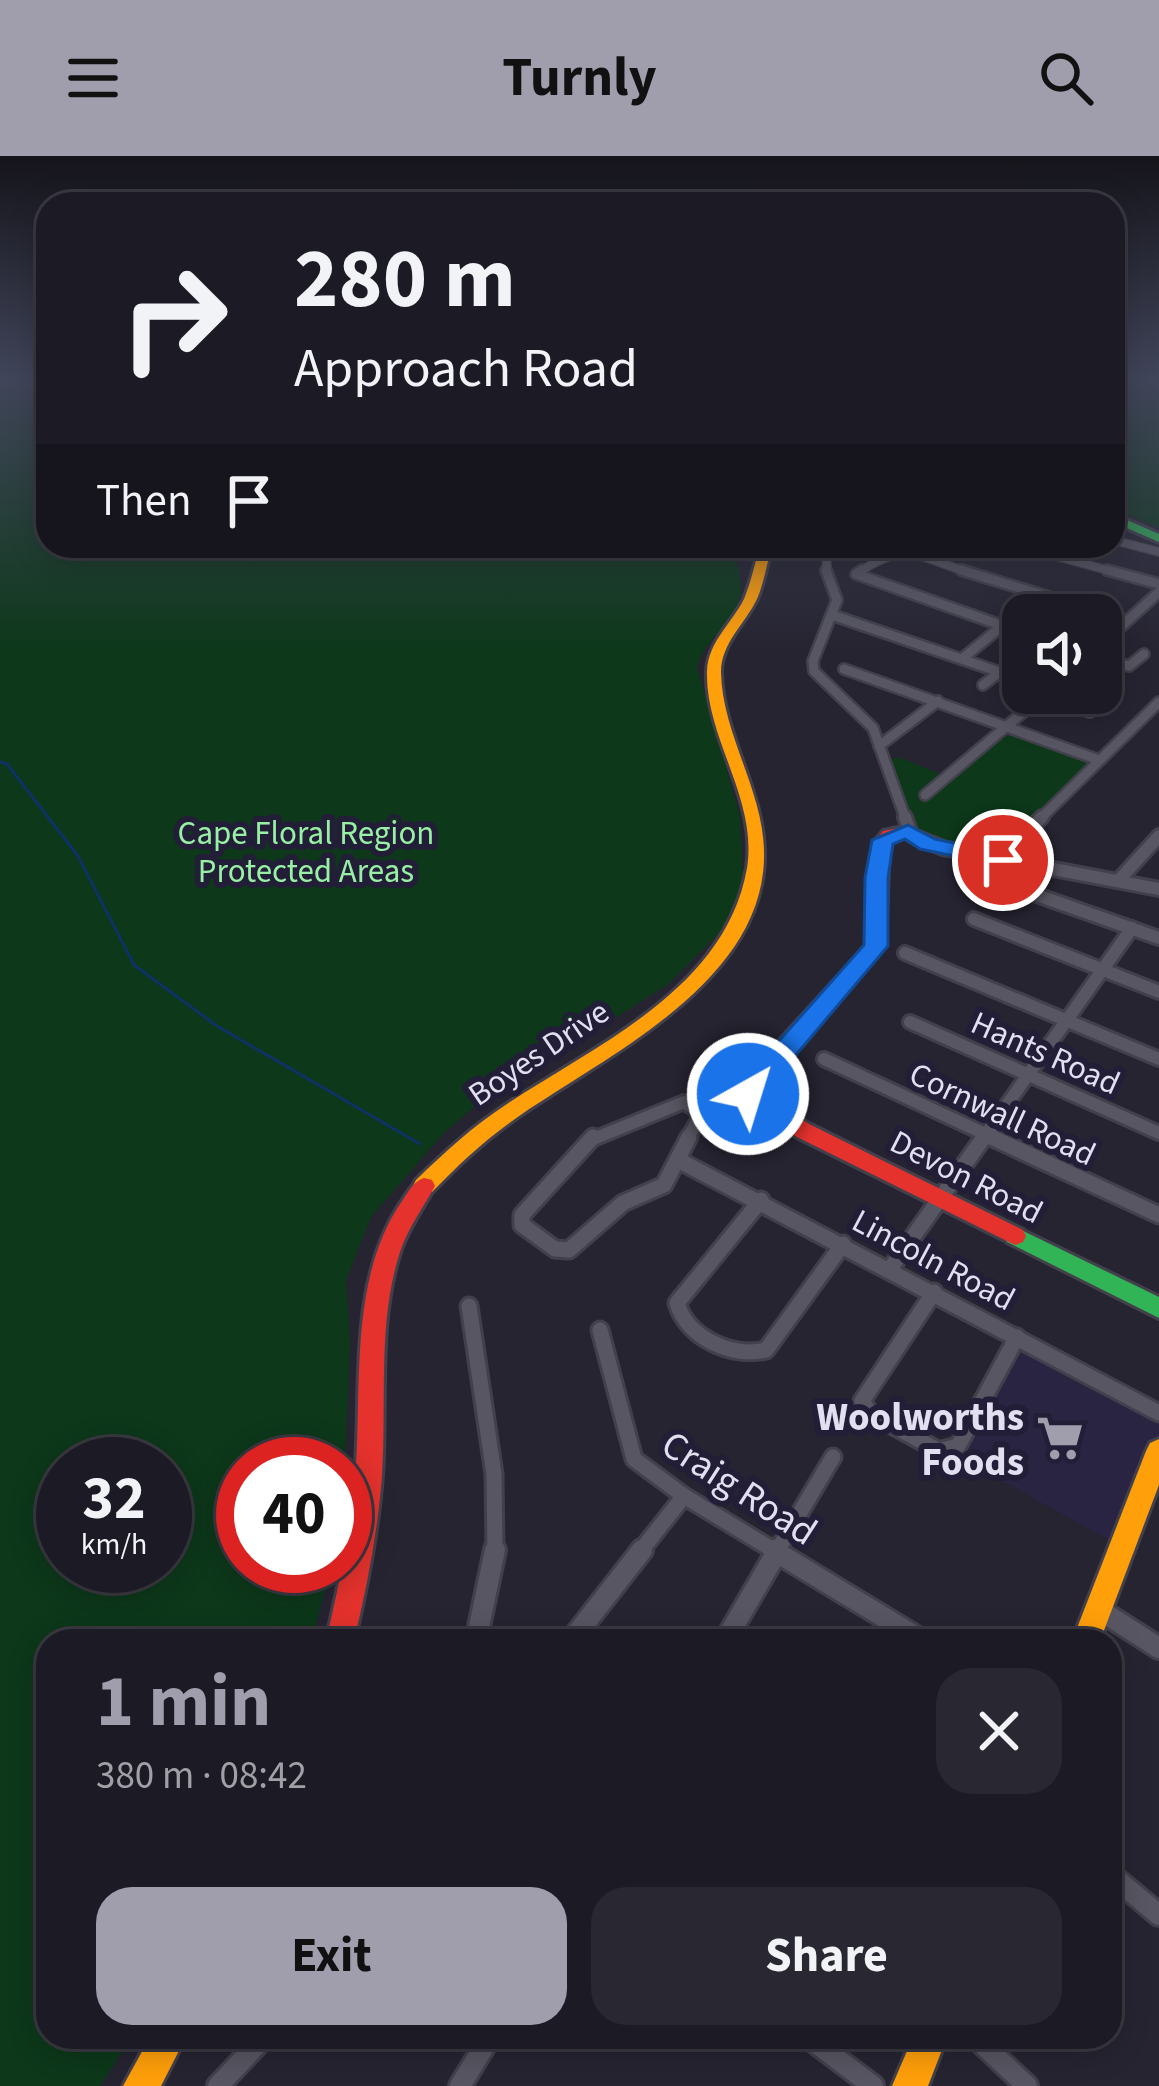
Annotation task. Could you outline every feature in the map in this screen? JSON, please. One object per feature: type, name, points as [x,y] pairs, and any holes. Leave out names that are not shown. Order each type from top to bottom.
[{"type":"main road","points":[[1125,523],[1159,538]]},
{"type":"main road","name":"Boyes Drive","points":[[342,1629],[366,1500],[375,1302],[386,1256],[403,1215],[433,1172],[474,1134],[684,990],[724,947],[745,911],[758,846],[718,693],[715,662],[753,594],[763,558]]},
{"type":"main road","name":"Devon Road","points":[[908,831],[880,844],[876,946],[754,1082],[749,1097],[1159,1308]]},
{"type":"main road","points":[[1090,1629],[1159,1451]]},
{"type":"main road","points":[[141,2086],[162,2049]]},
{"type":"main road","points":[[910,2086],[925,2049]]},
{"type":"street","points":[[1125,544],[1159,553]]},
{"type":"street","points":[[824,558],[837,600],[813,661],[814,671],[870,723],[908,831],[928,844],[1159,889]]},
{"type":"street","points":[[881,558],[856,577],[1002,626]]},
{"type":"street","points":[[925,558],[1041,594]]},
{"type":"street","points":[[1059,558],[1159,588],[1122,626]]},
{"type":"street","points":[[832,615],[1000,672],[983,686]]},
{"type":"street","points":[[1122,619],[1127,621]]},
{"type":"street","points":[[963,658],[1002,626]]},
{"type":"street","points":[[1122,664],[1129,666],[1144,654]]},
{"type":"street","points":[[844,669],[1100,760]]},
{"type":"street","points":[[879,746],[938,701]]},
{"type":"street","points":[[1159,702],[1003,860],[995,875],[1003,883],[1159,938]]},
{"type":"street","points":[[925,795],[1020,714]]},
{"type":"street","points":[[1118,881],[1159,836]]},
{"type":"street","points":[[974,919],[1159,992]]},
{"type":"street","points":[[890,1269],[1132,928]]},
{"type":"street","points":[[905,953],[1159,1059]]},
{"type":"street","name":"Hants Road","points":[[910,1022],[1159,1133]]},
{"type":"street","name":"Cornwall Road","points":[[824,1059],[1159,1215]]},
{"type":"street","points":[[684,1102],[701,1114],[680,1161],[659,1190],[623,1203],[568,1250],[555,1249],[522,1225],[522,1215],[596,1134],[684,1102]]},
{"type":"street","name":"Lincoln Road","points":[[680,1161],[1159,1413]]},
{"type":"street","points":[[761,1200],[677,1303],[683,1320],[730,1350],[753,1356],[766,1350],[843,1244]]},
{"type":"street","points":[[934,1292],[862,1401],[870,1413],[939,1451],[950,1452],[958,1446],[1017,1336]]},
{"type":"street","points":[[469,1306],[499,1503],[480,1629]]},
{"type":"street","name":"Craig Road","points":[[600,1330],[634,1460],[684,1496],[903,1629]]},
{"type":"street","points":[[732,1629],[833,1457]]},
{"type":"street","points":[[580,1629],[684,1496]]},
{"type":"street","points":[[1098,1609],[1159,1648]]},
{"type":"street","points":[[1122,1884],[1159,1915]]},
{"type":"street","points":[[218,2086],[253,2049]]},
{"type":"street","points":[[460,2086],[483,2049]]},
{"type":"street","points":[[824,2049],[873,2086]]},
{"type":"street","points":[[988,2049],[1028,2086]]},
{"type":"shaded area","points":[[1017,1337],[1159,1413],[1159,1451],[1120,1546],[950,1452]]},
{"type":"green space","name":"Cape Floral Region Protected Areas","points":[[0,470],[36,470],[36,558],[736,558],[740,597],[697,667],[740,816],[743,877],[733,912],[720,932],[667,985],[473,1108],[443,1134],[371,1217],[346,1280],[350,1342],[346,1437],[216,1437],[216,1593],[324,1593],[315,1629],[36,1629],[36,2049],[124,2049],[100,2086],[0,2086]]},
{"type":"green space","points":[[1125,470],[1159,470],[1159,528],[1125,513]]},
{"type":"green space","points":[[1007,726],[1099,760],[1003,860],[919,841],[883,759],[901,758],[947,777]]},
{"type":"waterway","points":[[0,762],[7,764],[78,856],[134,965],[217,1026],[420,1144]]},
{"type":"traffic: fast","points":[[1125,523],[1159,538]]},
{"type":"traffic: fast","points":[[1015,1236],[1159,1308]]},
{"type":"traffic: slow","points":[[424,1186],[463,1147],[511,1111],[669,1006],[711,965],[742,919],[756,865],[756,840],[714,669],[720,646],[750,599],[762,558]]},
{"type":"traffic: slow","points":[[1091,1629],[1159,1451]]},
{"type":"traffic: slow","points":[[141,2086],[162,2049]]},
{"type":"traffic: slow","points":[[910,2086],[925,2049]]},
{"type":"traffic: jam","points":[[908,831],[889,835],[881,844],[876,946],[754,1081],[749,1098],[804,1131],[1015,1236]]},
{"type":"traffic: jam","points":[[343,1629],[365,1512],[380,1286],[403,1218],[424,1186]]},
{"type":"place","name":"Woolworths Foods","points":[[1060,1438]]},
{"type":"route","points":[[748,1094],[876,946],[876,878],[883,840],[908,831],[928,844],[1003,860]]}]
